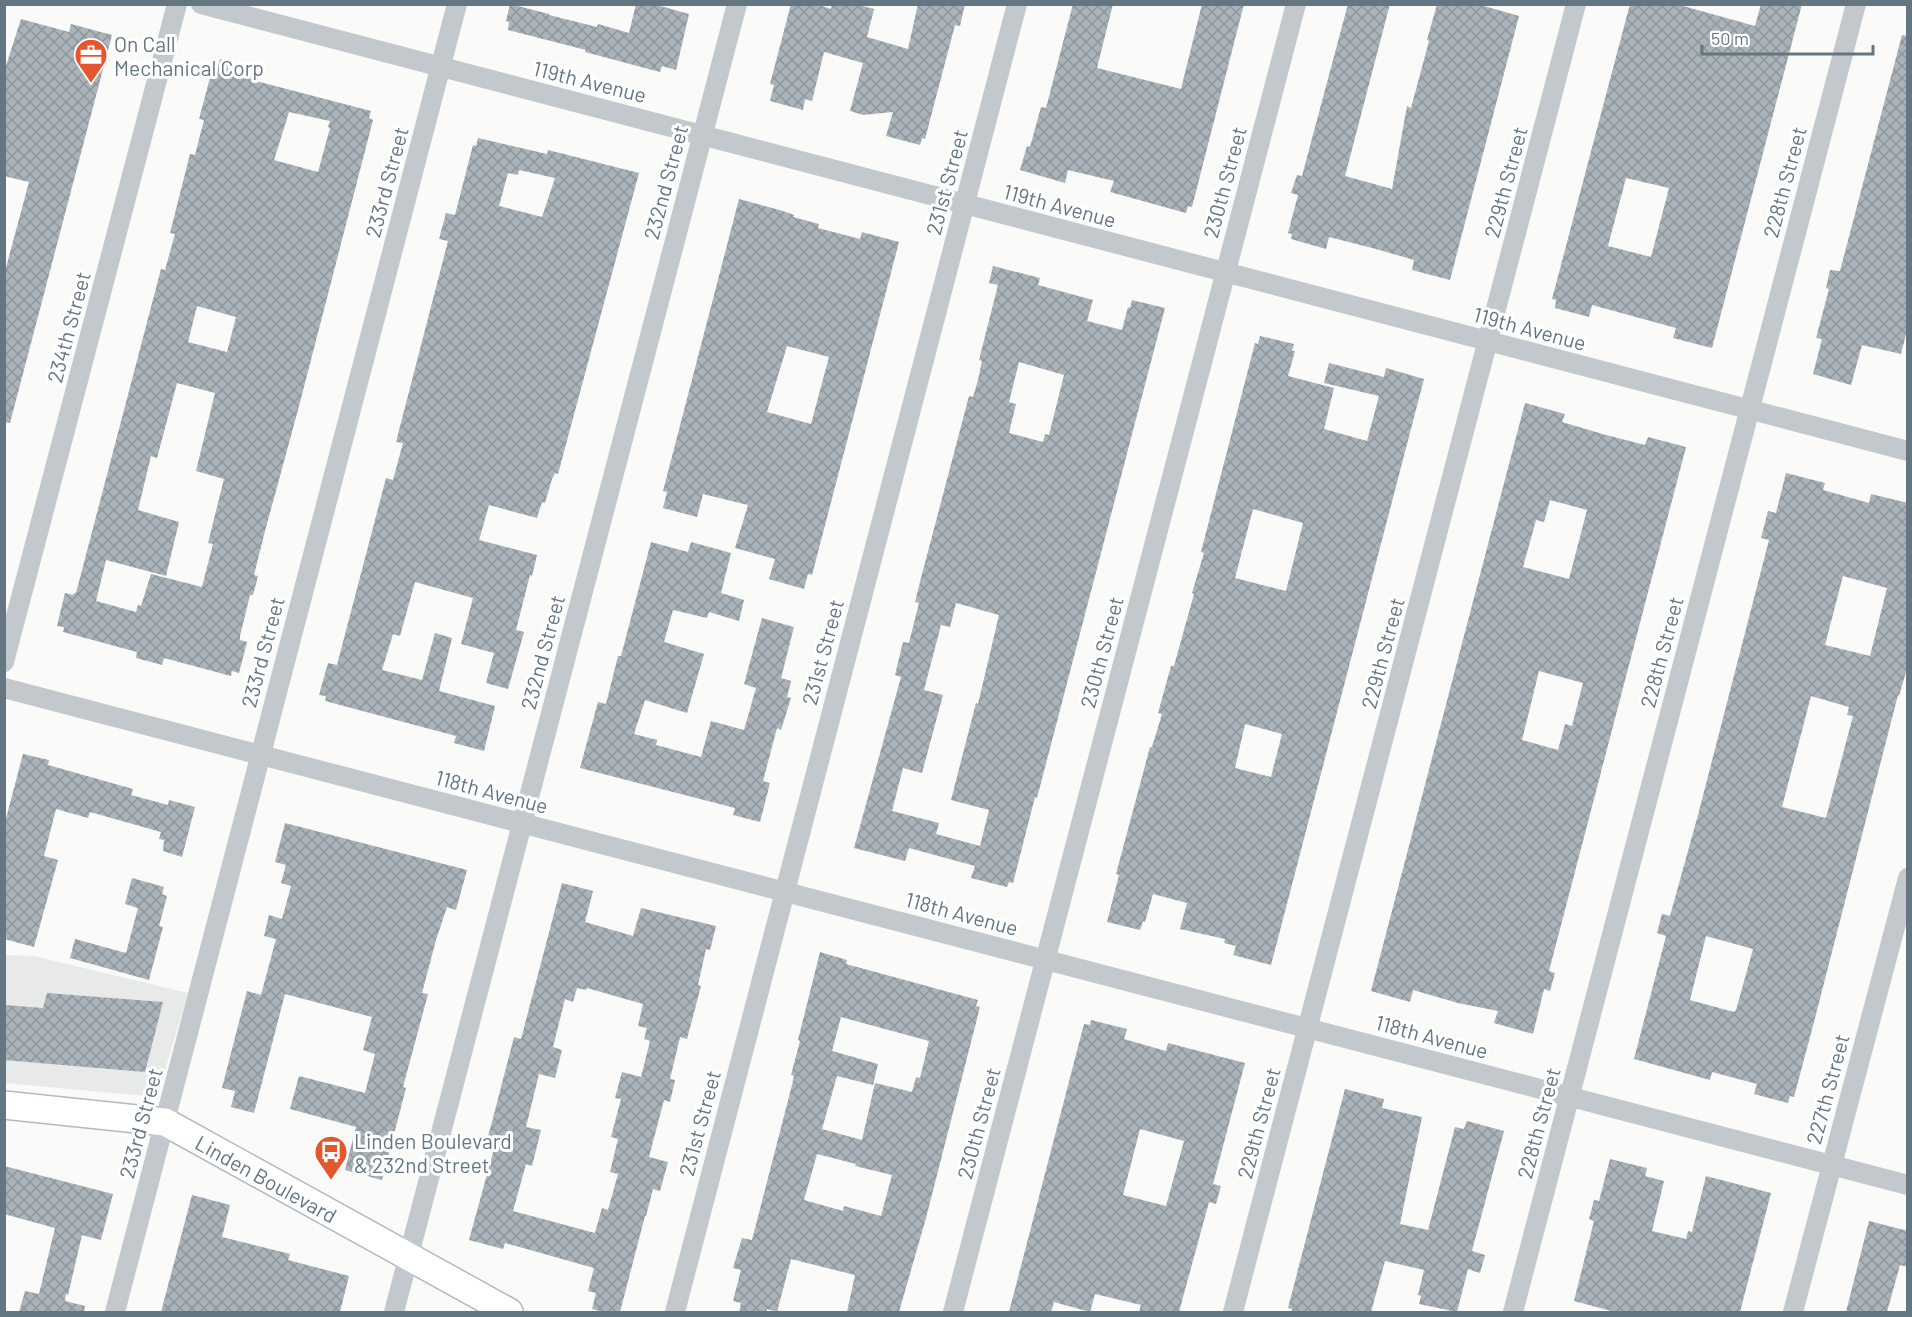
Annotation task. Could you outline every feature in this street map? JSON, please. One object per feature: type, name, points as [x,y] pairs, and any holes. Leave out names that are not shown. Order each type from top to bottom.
[{"type":"main road","name":"Linden Boulevard","points":[[4,1104],[165,1122],[509,1312]]},
{"type":"street","name":"234th Street","points":[[4,662],[177,4]]},
{"type":"street","name":"119th Avenue","points":[[201,4],[1908,451]]},
{"type":"street","name":"233rd Street","points":[[115,1312],[457,4]]},
{"type":"street","name":"232nd Street","points":[[394,1312],[737,4]]},
{"type":"street","name":"231st Street","points":[[675,1312],[1017,4]]},
{"type":"street","name":"230th Street","points":[[953,1312],[1296,4]]},
{"type":"street","name":"229th Street","points":[[1233,1312],[1576,4]]},
{"type":"street","name":"228th Street","points":[[1513,1312],[1856,4]]},
{"type":"street","name":"118th Avenue","points":[[4,688],[1908,1185]]},
{"type":"street","name":"227th Street","points":[[1793,1312],[1908,878]]},
{"type":"shaded area","points":[[5,955],[34,956],[188,993],[157,1097],[5,1083]]},
{"type":"building","points":[[510,4],[629,33],[636,4],[653,4],[689,14],[676,70],[662,66],[660,72],[508,30],[509,22],[506,21]]},
{"type":"building","points":[[791,4],[816,4],[831,9],[832,4],[855,4],[874,9],[867,37],[908,49],[918,4],[965,4],[960,26],[955,25],[925,139],[922,138],[920,145],[886,136],[893,112],[863,115],[850,111],[863,63],[824,52],[812,101],[805,99],[803,110],[770,101],[774,85],[770,84]]},
{"type":"building","points":[[1073,4],[1113,4],[1097,68],[1181,89],[1202,4],[1244,4],[1192,207],[1188,206],[1186,213],[1110,192],[1114,181],[1068,170],[1065,183],[1020,170],[1027,146],[1030,147],[1041,107],[1046,108]]},
{"type":"building","points":[[1348,4],[1390,4],[1345,176],[1392,189],[1407,106],[1411,108],[1437,4],[1477,4],[1519,16],[1450,280],[1412,270],[1414,260],[1329,237],[1326,249],[1291,239],[1292,234],[1288,233],[1298,195],[1291,193],[1297,175],[1302,176]]},
{"type":"building","points":[[1630,4],[1676,4],[1755,26],[1761,4],[1802,4],[1712,348],[1673,338],[1676,328],[1592,305],[1589,317],[1555,308],[1556,300],[1552,299]],"holes":[[[1626,178],[1669,188],[1651,257],[1608,246]]]},
{"type":"building","points":[[21,19],[69,32],[71,24],[112,35],[10,423],[4,422],[4,275],[29,182],[4,176],[4,72]]},
{"type":"building","points":[[1902,35],[1908,36],[1908,326],[1901,354],[1862,345],[1851,385],[1813,374],[1822,339],[1816,338],[1829,289],[1826,288],[1830,270],[1840,271]]},
{"type":"building","points":[[220,59],[259,69],[256,81],[371,111],[369,118],[373,120],[254,575],[258,576],[253,595],[250,595],[240,636],[240,640],[247,642],[239,673],[232,671],[231,676],[164,658],[162,665],[136,658],[137,652],[63,632],[64,627],[57,626],[65,593],[73,595],[76,593],[161,269],[165,270],[175,234],[170,233],[190,154],[195,155],[204,120],[199,119],[211,74],[216,76]],"holes":[[[289,112],[330,121],[318,172],[274,160]],[[197,306],[236,317],[227,352],[188,342]],[[177,383],[215,393],[196,471],[224,479],[208,543],[213,544],[202,587],[151,574],[141,606],[138,605],[136,612],[96,601],[106,560],[166,576],[179,522],[138,510],[151,456],[157,458]]]},
{"type":"building","points":[[478,138],[547,154],[548,150],[639,173],[558,474],[555,473],[552,479],[545,503],[542,502],[537,518],[489,505],[479,540],[537,555],[516,630],[524,632],[508,689],[486,683],[494,653],[461,644],[473,598],[415,582],[400,636],[393,634],[382,670],[422,680],[435,633],[452,638],[439,691],[495,706],[484,751],[454,743],[456,736],[325,701],[326,696],[319,695],[328,663],[337,665],[386,478],[393,480],[403,443],[396,442],[448,241],[439,239],[446,213],[455,215],[473,145],[476,146]],"holes":[[[519,170],[555,178],[542,217],[499,206],[508,173],[518,175]]]},
{"type":"building","points":[[739,199],[819,224],[818,228],[860,239],[862,232],[899,242],[812,575],[808,574],[804,589],[769,579],[775,559],[735,548],[748,505],[703,494],[697,517],[663,508],[667,492],[663,491]],"holes":[[[787,346],[829,357],[811,424],[767,412]]]},
{"type":"building","points":[[993,266],[1040,278],[1038,285],[1093,300],[1087,321],[1122,330],[1132,300],[1165,308],[1037,798],[1035,797],[1013,883],[1009,882],[1007,887],[971,878],[975,866],[909,848],[905,861],[854,848],[901,677],[895,675],[903,642],[909,643],[919,603],[915,602],[921,578],[969,396],[973,397],[978,380],[982,361],[979,360],[998,285],[989,283]],"holes":[[[1019,362],[1064,375],[1049,435],[1045,434],[1043,442],[1009,433],[1016,404],[1009,402]],[[956,603],[999,615],[978,704],[976,703],[951,800],[989,810],[980,846],[936,834],[939,823],[892,811],[903,768],[922,773],[943,695],[924,690],[941,625],[950,627]]]},
{"type":"building","points":[[1260,336],[1294,344],[1292,351],[1295,351],[1288,376],[1334,388],[1324,429],[1367,441],[1379,396],[1324,383],[1329,363],[1384,377],[1386,368],[1424,379],[1271,965],[1233,955],[1236,946],[1224,943],[1225,939],[1180,929],[1187,903],[1153,894],[1145,922],[1143,921],[1140,930],[1107,922],[1119,875],[1116,874],[1150,747],[1152,747],[1162,714],[1158,713],[1194,594],[1192,593],[1204,553],[1201,552],[1255,343],[1258,344]],"holes":[[[1253,509],[1303,523],[1286,591],[1235,578]],[[1245,724],[1282,734],[1271,777],[1235,768]]]},
{"type":"building","points":[[1525,403],[1565,414],[1562,422],[1606,435],[1645,445],[1648,437],[1686,447],[1549,971],[1555,973],[1550,991],[1544,989],[1533,1034],[1494,1023],[1498,1011],[1458,1003],[1413,990],[1410,1002],[1371,991]],"holes":[[[1550,500],[1587,510],[1569,579],[1523,567],[1536,520],[1544,522]],[[1539,671],[1583,683],[1572,726],[1565,724],[1558,750],[1522,740]]]},
{"type":"building","points":[[1786,473],[1825,483],[1823,490],[1869,503],[1871,494],[1908,503],[1908,665],[1898,695],[1794,1097],[1790,1096],[1788,1103],[1754,1094],[1757,1084],[1712,1072],[1710,1080],[1634,1059],[1666,936],[1657,933],[1662,914],[1670,916],[1698,815],[1769,540],[1761,538],[1768,511],[1776,513]],"holes":[[[1843,576],[1887,588],[1870,656],[1825,645]],[[1811,696],[1849,707],[1847,715],[1853,716],[1826,818],[1782,807]],[[1706,936],[1753,949],[1734,1012],[1690,1000]]]},
{"type":"building","points":[[651,542],[688,552],[691,542],[731,553],[721,593],[744,600],[739,621],[709,612],[707,618],[673,610],[664,642],[704,654],[687,713],[645,700],[634,734],[657,740],[656,745],[701,757],[711,721],[744,730],[756,688],[744,684],[762,618],[794,627],[781,678],[791,681],[787,697],[791,698],[781,730],[777,728],[763,781],[770,783],[760,822],[733,815],[735,808],[580,768],[598,702],[606,704]]},
{"type":"building","points":[[23,754],[49,760],[48,765],[133,789],[131,795],[168,805],[169,800],[195,807],[182,857],[163,851],[164,840],[159,839],[161,832],[90,812],[88,818],[56,809],[44,856],[58,860],[34,947],[4,939],[4,826]]},
{"type":"building","points":[[285,823],[467,870],[456,910],[447,907],[436,940],[422,993],[428,994],[403,1087],[406,1088],[382,1180],[345,1170],[356,1127],[290,1109],[299,1076],[365,1093],[375,1054],[363,1050],[372,1017],[285,994],[254,1113],[231,1107],[235,1091],[222,1088],[247,991],[261,995],[276,939],[264,936],[269,915],[282,919],[291,886],[281,883],[286,865],[275,862]]},
{"type":"building","points":[[132,878],[164,887],[162,894],[167,896],[159,926],[163,927],[149,980],[70,958],[75,939],[126,953],[138,908],[125,904]]},
{"type":"building","points":[[562,883],[593,891],[585,922],[633,936],[641,908],[716,926],[710,950],[706,949],[698,985],[701,986],[687,1039],[680,1037],[670,1079],[675,1080],[670,1102],[664,1100],[649,1157],[668,1162],[660,1191],[653,1189],[620,1312],[603,1312],[592,1309],[596,1293],[588,1291],[594,1268],[505,1243],[503,1249],[469,1240],[494,1149],[485,1147],[514,1037],[521,1039]],"holes":[[[577,988],[586,990],[587,988],[643,1004],[638,1026],[647,1028],[644,1039],[650,1041],[641,1077],[622,1072],[615,1098],[621,1099],[611,1137],[618,1139],[610,1172],[618,1174],[608,1210],[602,1208],[595,1233],[513,1211],[526,1164],[532,1166],[541,1130],[526,1127],[539,1074],[555,1078],[562,1050],[553,1047],[565,999],[573,1002]]]},
{"type":"building","points":[[820,952],[847,960],[846,964],[978,1000],[976,1006],[980,1007],[926,1218],[899,1312],[847,1312],[855,1275],[791,1259],[777,1312],[767,1309],[766,1312],[739,1312],[741,1303],[733,1301],[741,1270],[733,1268],[742,1238],[752,1240],[792,1085],[794,1076],[791,1075],[800,1041],[798,1040]],"holes":[[[841,1017],[929,1041],[920,1078],[916,1077],[912,1092],[875,1083],[862,1140],[822,1129],[837,1076],[873,1085],[878,1064],[832,1051]],[[817,1154],[892,1175],[881,1216],[844,1206],[843,1211],[804,1200]]]},
{"type":"building","points":[[47,993],[163,1002],[145,1072],[4,1060],[4,1005],[43,1008]]},
{"type":"building","points":[[1091,1020],[1127,1029],[1124,1039],[1166,1051],[1168,1043],[1245,1063],[1213,1184],[1221,1186],[1216,1204],[1209,1202],[1179,1312],[1139,1312],[1141,1305],[1095,1294],[1090,1312],[1054,1302],[1051,1312],[1009,1312],[1084,1024],[1090,1025]],"holes":[[[1140,1129],[1184,1141],[1166,1206],[1123,1195]]]},
{"type":"building","points":[[1345,1089],[1384,1099],[1382,1108],[1422,1117],[1400,1224],[1428,1230],[1455,1127],[1464,1129],[1467,1121],[1504,1131],[1472,1251],[1485,1255],[1480,1273],[1468,1269],[1457,1312],[1419,1304],[1421,1296],[1418,1295],[1424,1270],[1385,1261],[1371,1312],[1291,1312],[1292,1309],[1288,1308]]},
{"type":"building","points":[[1610,1159],[1647,1168],[1645,1176],[1664,1181],[1652,1231],[1686,1239],[1688,1231],[1692,1232],[1706,1176],[1771,1193],[1740,1312],[1615,1312],[1574,1301],[1594,1221],[1589,1219],[1594,1200],[1599,1201]]},
{"type":"building","points":[[4,1166],[113,1194],[101,1240],[82,1235],[68,1295],[66,1294],[65,1301],[85,1306],[84,1312],[19,1312],[25,1291],[39,1294],[55,1228],[4,1214]]},
{"type":"building","points":[[192,1195],[230,1205],[222,1237],[290,1254],[288,1260],[349,1276],[340,1312],[161,1312]]},
{"type":"building","points":[[1869,1221],[1908,1231],[1908,1267],[1900,1265],[1887,1312],[1846,1312]]},
{"type":"place","name":"On Call Mechanical Corp","points":[[91,84]]},
{"type":"place","name":"Linden Boulevard & 232nd Street","points":[[331,1181]]}]
